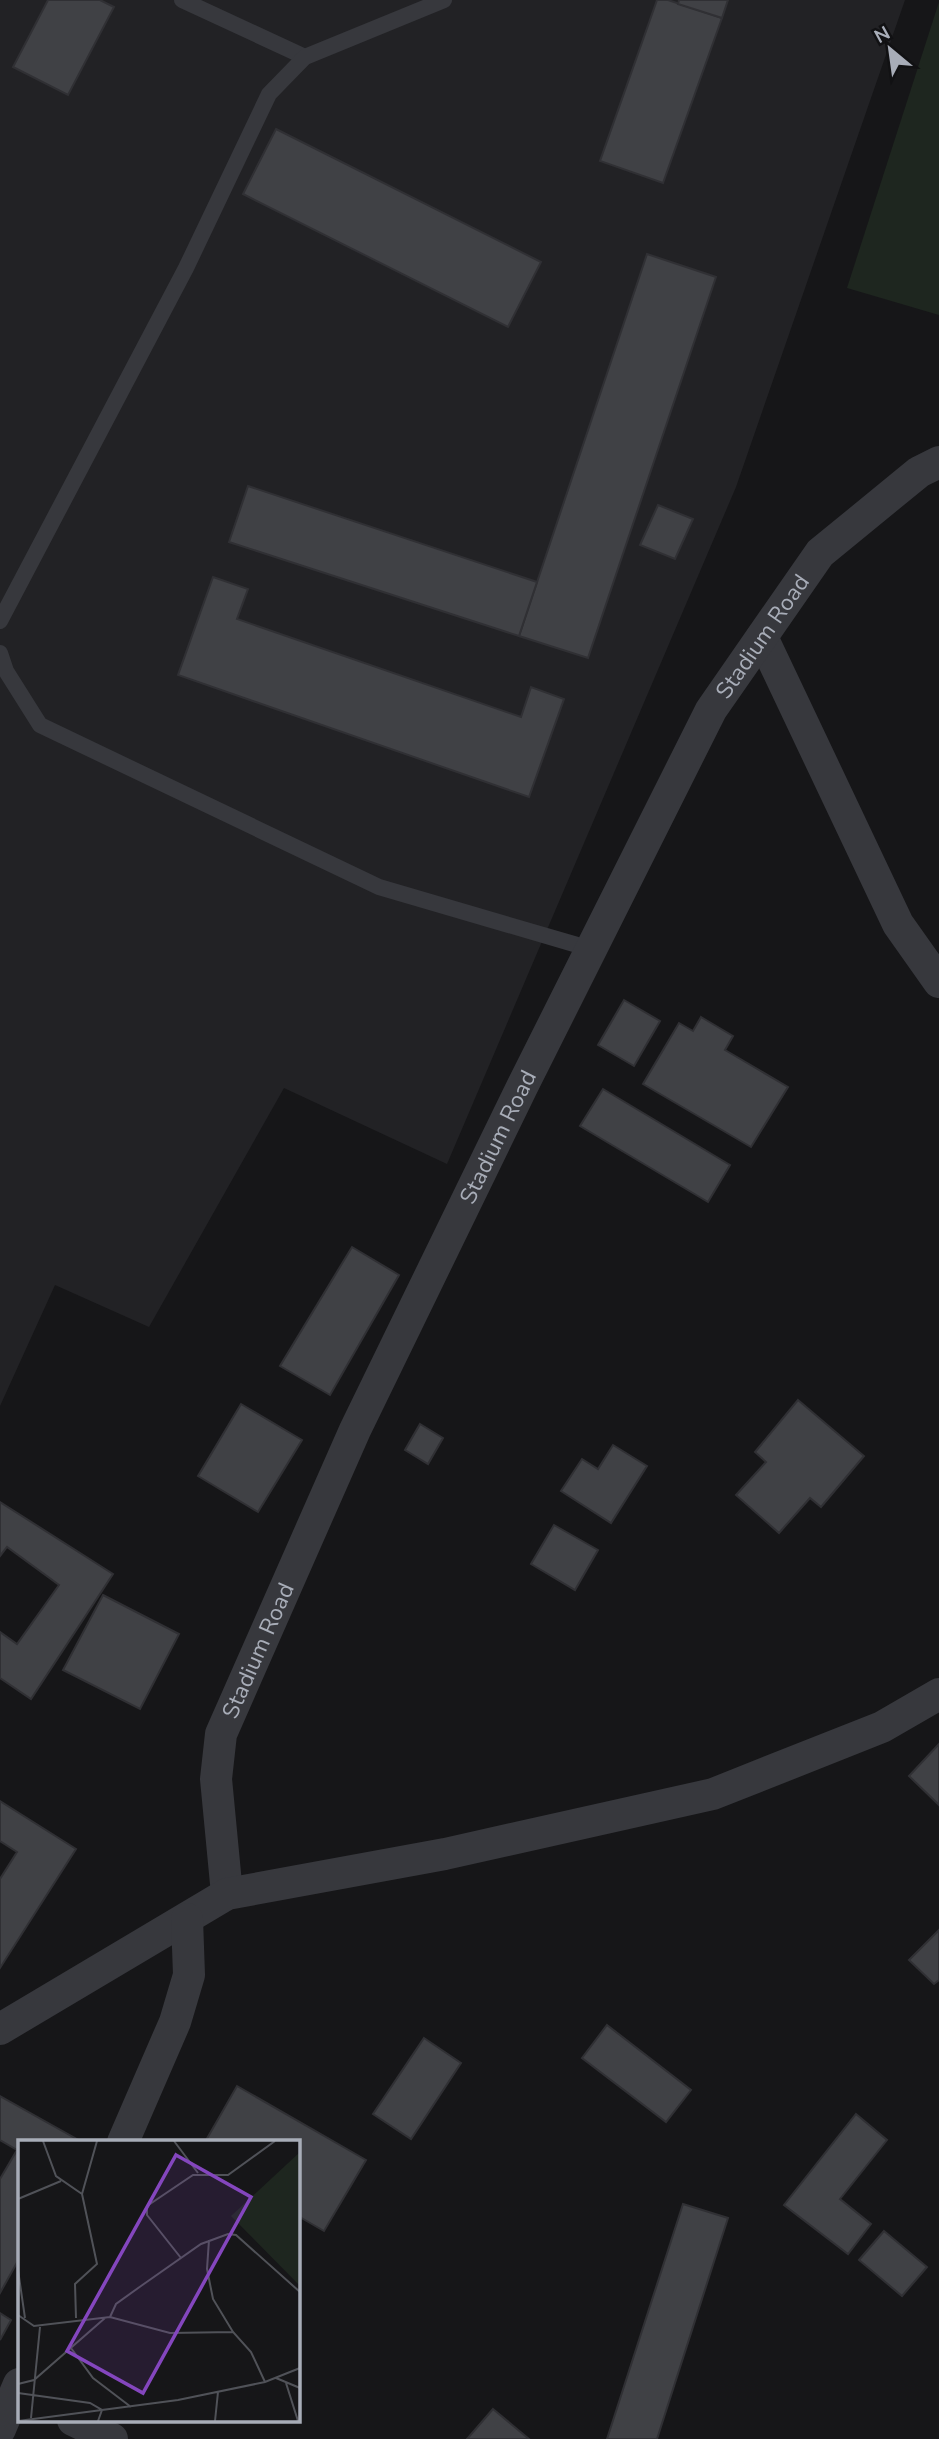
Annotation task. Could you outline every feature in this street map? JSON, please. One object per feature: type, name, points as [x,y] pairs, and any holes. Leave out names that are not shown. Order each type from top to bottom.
[{"type":"street","name":"Stadium Road","points":[[227,1894],[216,1779],[221,1734],[355,1430],[591,948],[711,710],[820,554],[919,472],[939,462]]},
{"type":"street","points":[[762,637],[898,924],[939,982]]},
{"type":"street","points":[[0,2029],[227,1894],[445,1854],[713,1794],[882,1727],[939,1694]]},
{"type":"street","points":[[123,2140],[175,2022],[189,1975],[187,1919]]},
{"type":"street","points":[[0,2430],[18,2390]]},
{"type":"street","points":[[78,2422],[112,2439]]},
{"type":"lane","points":[[182,0],[305,57]]},
{"type":"lane","points":[[0,621],[186,268],[269,94],[305,57],[444,0]]},
{"type":"lane","points":[[0,653],[6,671],[40,725],[379,887],[591,948]]},
{"type":"shaded area","points":[[0,0],[905,0],[736,487],[447,1164],[284,1088],[149,1327],[55,1285],[0,1406]]},
{"type":"shaded area","points":[[939,2],[939,315],[847,288]]},
{"type":"building","points":[[48,0],[100,0],[114,7],[68,95],[13,67]]},
{"type":"building","points":[[657,0],[668,0],[722,18],[663,183],[600,161]]},
{"type":"building","points":[[679,0],[728,0],[722,18],[678,4]]},
{"type":"building","points":[[276,129],[541,262],[508,327],[243,194]]},
{"type":"building","points":[[647,254],[716,277],[588,658],[519,636]]},
{"type":"building","points":[[248,486],[537,582],[519,636],[229,542]]},
{"type":"building","points":[[658,505],[693,519],[675,559],[640,545]]},
{"type":"building","points":[[213,577],[248,589],[237,619],[521,717],[531,687],[564,699],[529,797],[178,675]]},
{"type":"building","points":[[624,1000],[660,1021],[634,1066],[598,1045]]},
{"type":"building","points":[[701,1017],[733,1036],[725,1050],[788,1087],[751,1147],[643,1084],[679,1023],[693,1031]]},
{"type":"building","points":[[603,1089],[730,1165],[708,1202],[580,1126]]},
{"type":"building","points":[[352,1247],[399,1275],[330,1395],[280,1366]]},
{"type":"building","points":[[798,1400],[864,1456],[821,1507],[810,1498],[779,1533],[736,1495],[766,1462],[755,1452]]},
{"type":"building","points":[[241,1404],[302,1440],[258,1512],[198,1476]]},
{"type":"building","points":[[420,1424],[443,1438],[428,1464],[405,1450]]},
{"type":"building","points":[[613,1445],[647,1466],[611,1523],[561,1491],[582,1459],[598,1469]]},
{"type":"building","points":[[0,1502],[113,1574],[31,1699],[0,1678],[0,1632],[17,1644],[59,1585],[7,1547],[0,1556]]},
{"type":"building","points":[[554,1525],[598,1550],[575,1590],[531,1564]]},
{"type":"building","points":[[103,1595],[179,1634],[140,1709],[63,1670]]},
{"type":"building","points":[[939,1744],[939,1805],[909,1776]]},
{"type":"building","points":[[0,1801],[76,1849],[0,1968],[0,1879],[17,1852],[0,1841]]},
{"type":"building","points":[[939,1930],[939,1980],[934,1984],[909,1960]]},
{"type":"building","points":[[607,2025],[691,2090],[666,2122],[582,2058]]},
{"type":"building","points":[[424,2038],[461,2063],[411,2139],[373,2114]]},
{"type":"building","points":[[237,2086],[366,2160],[324,2231],[299,2217],[299,2140],[206,2140]]},
{"type":"building","points":[[0,2096],[78,2140],[18,2140],[18,2261],[0,2293],[0,2179],[17,2150],[0,2140]]},
{"type":"building","points":[[856,2114],[887,2140],[840,2199],[871,2224],[848,2254],[784,2205]]},
{"type":"building","points":[[683,2204],[728,2218],[657,2439],[607,2439]]},
{"type":"building","points":[[884,2231],[927,2267],[902,2296],[859,2260]]},
{"type":"building","points":[[0,2313],[11,2320],[0,2340]]},
{"type":"building","points":[[493,2409],[529,2439],[467,2439]]}]
